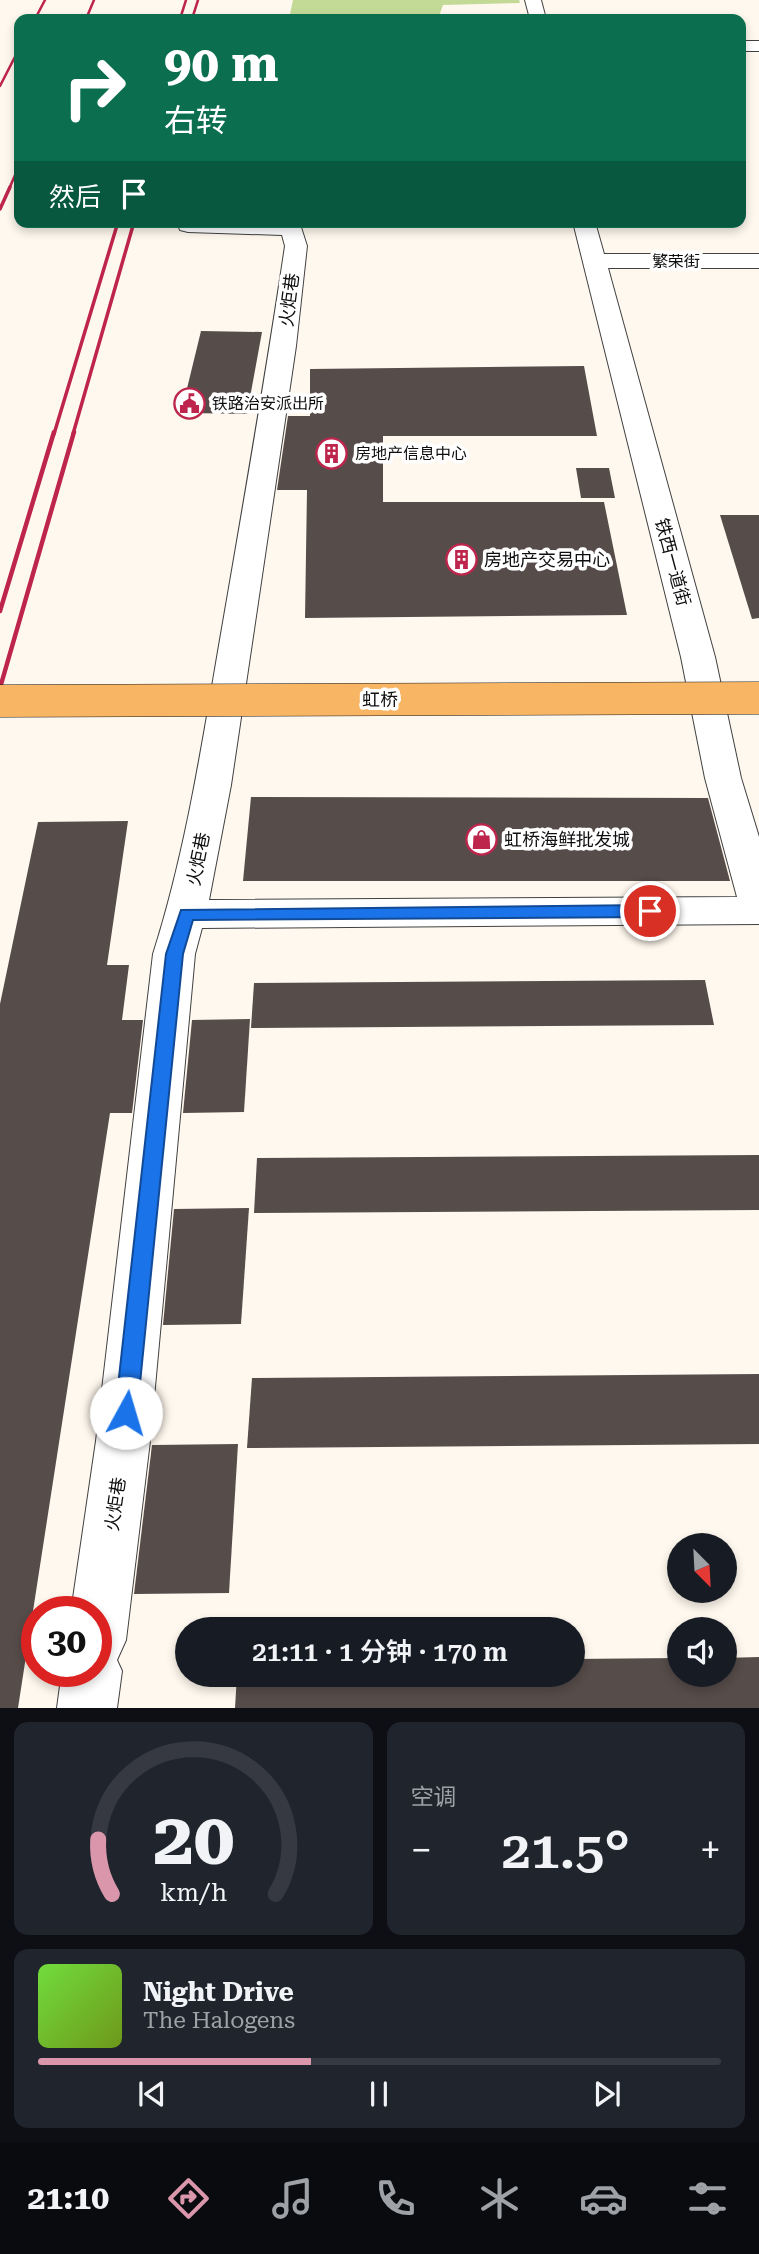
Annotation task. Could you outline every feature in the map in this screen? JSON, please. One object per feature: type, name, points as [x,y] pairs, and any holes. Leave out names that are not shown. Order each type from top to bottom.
[{"type":"main road","name":"虹桥","points":[[0,701],[759,698]]},
{"type":"street","name":"火炬巷","points":[[102,1596],[123,1441],[174,954],[187,914],[212,785],[284,346],[296,246],[292,229],[285,228]]},
{"type":"street","name":"铁西一道街","points":[[585,228],[698,657],[723,778],[759,903]]},
{"type":"street","name":"繁荣街","points":[[593,261],[759,261]]},
{"type":"street","points":[[187,914],[759,910]]},
{"type":"street","points":[[87,1708],[90,1687]]},
{"type":"green space","points":[[293,0],[519,0],[520,3],[443,5],[440,14],[290,14]]},
{"type":"building","points":[[201,331],[262,332],[247,414],[190,413],[192,409],[182,409]]},
{"type":"building","points":[[584,366],[597,436],[383,436],[383,502],[604,502],[627,615],[305,618],[307,490],[277,490],[288,416],[310,416],[310,369]]},
{"type":"building","points":[[576,468],[609,468],[615,498],[581,498]]},
{"type":"building","points":[[720,515],[759,515],[759,618],[752,619]]},
{"type":"building","name":"虹桥海鲜批发城","points":[[251,797],[708,798],[730,881],[243,881]]},
{"type":"building","points":[[128,821],[107,965],[129,965],[122,1020],[143,1020],[132,1113],[110,1113],[35,1596],[21,1596],[21,1687],[18,1708],[0,1708],[0,1004],[38,822]]},
{"type":"building","points":[[705,980],[714,1025],[251,1028],[254,983]]},
{"type":"building","points":[[250,1019],[244,1112],[183,1113],[192,1020]]},
{"type":"building","points":[[759,1155],[759,1210],[254,1213],[257,1158]]},
{"type":"building","points":[[249,1208],[241,1324],[163,1325],[174,1209]]},
{"type":"building","points":[[759,1374],[759,1444],[247,1448],[252,1378]]},
{"type":"building","points":[[238,1444],[229,1593],[134,1594],[152,1445]]},
{"type":"building","points":[[759,1657],[759,1708],[235,1708],[236,1687],[585,1687],[585,1659],[667,1658],[667,1687],[737,1687],[737,1658]]},
{"type":"railway","points":[[38,14],[45,0]]},
{"type":"railway","points":[[88,14],[94,0]]},
{"type":"railway","points":[[182,14],[186,0]]},
{"type":"railway","points":[[194,14],[198,0]]},
{"type":"railway","points":[[0,86],[14,59]]},
{"type":"railway","points":[[9,189],[14,178]]},
{"type":"railway","points":[[0,209],[10,187]]},
{"type":"railway","points":[[54,434],[116,228]]},
{"type":"railway","points":[[73,434],[132,228]]},
{"type":"railway","points":[[0,611],[54,432]]},
{"type":"railway","points":[[0,688],[74,432]]},
{"type":"place","name":"铁路治安派出所","points":[[189,403]]},
{"type":"place","name":"房地产信息中心","points":[[332,453]]},
{"type":"place","name":"房地产交易中心","points":[[461,559]]},
{"type":"place","name":"虹桥海鲜批发城","points":[[481,839]]},
{"type":"route","points":[[126,1413],[174,954],[187,914],[650,911]]}]
